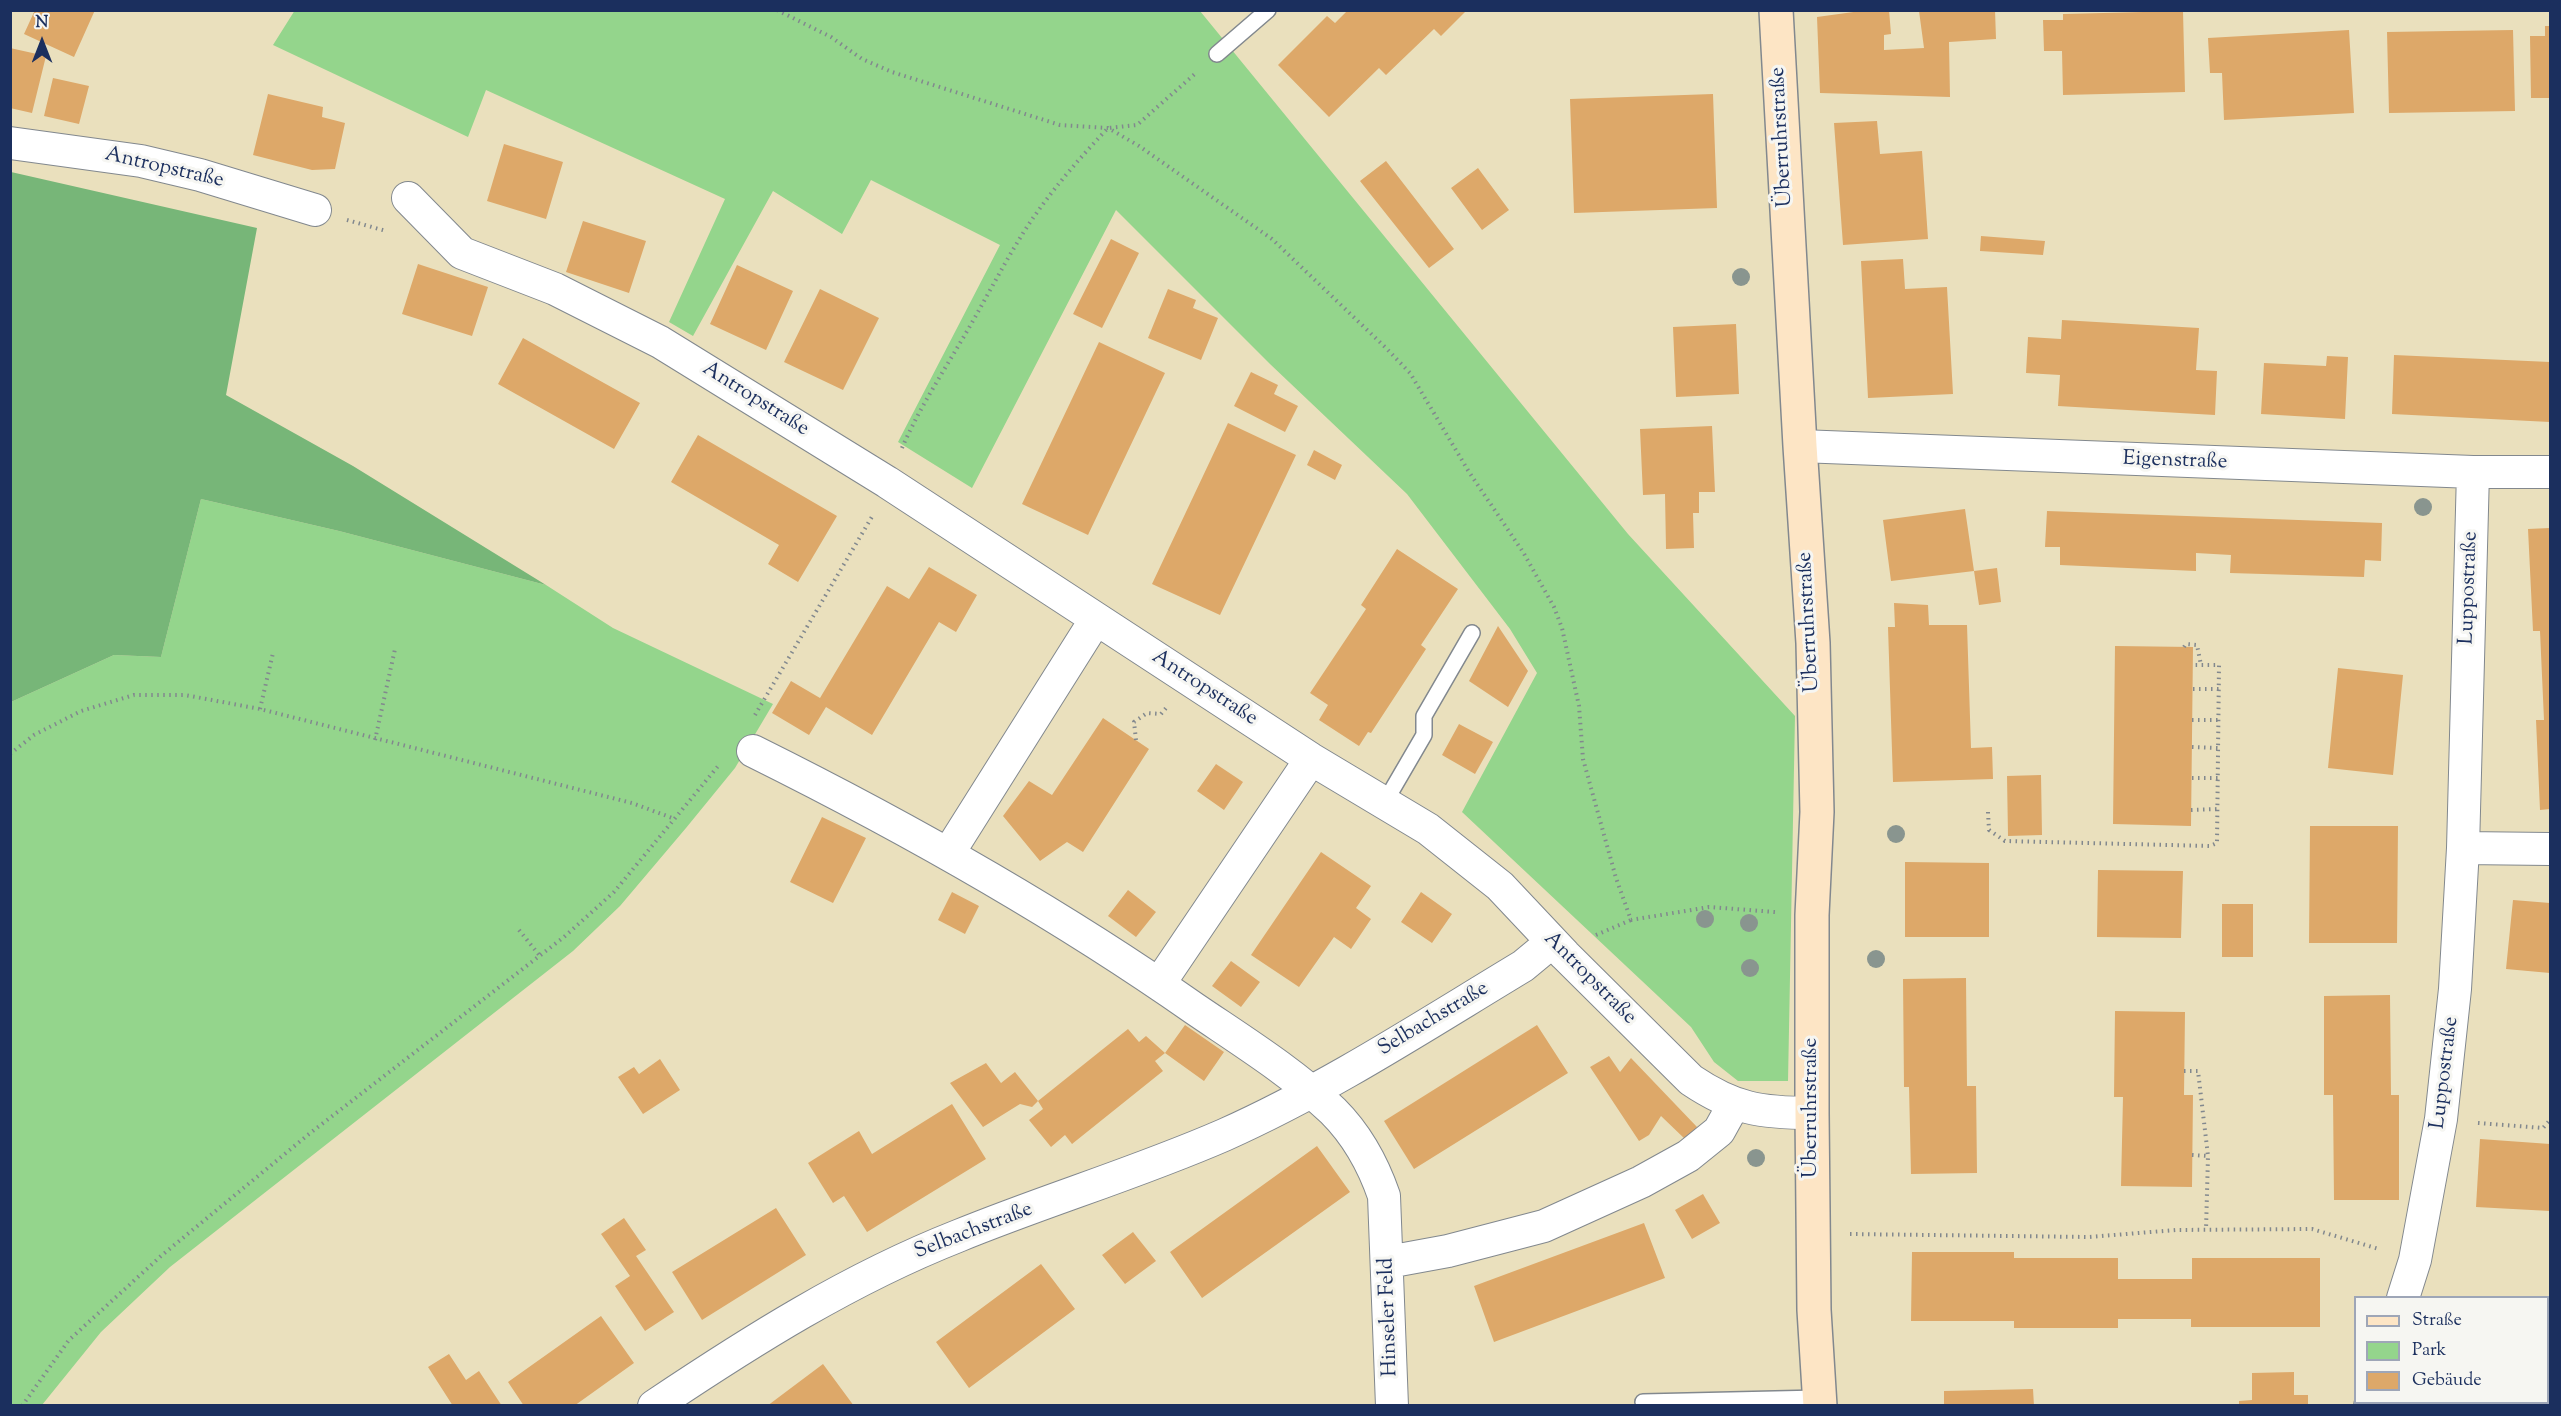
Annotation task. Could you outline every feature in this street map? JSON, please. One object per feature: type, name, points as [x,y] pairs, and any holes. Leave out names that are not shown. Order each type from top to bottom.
[{"type":"main road","name":"Überruhrstraße","points":[[1776,10],[1813,643],[1817,812],[1812,915],[1812,1113],[1814,1310],[1819,1402]]},
{"type":"street","name":"Antropstraße","points":[[10,143],[141,161],[200,175],[315,210]]},
{"type":"street","name":"Antropstraße","points":[[408,198],[462,253],[555,289],[660,342],[887,483],[1311,759],[1428,829],[1500,886],[1552,942],[1691,1080],[1714,1096],[1767,1113],[1812,1113]]},
{"type":"street","name":"Eigenstraße","points":[[1800,446],[2473,472],[2550,472]]},
{"type":"street","name":"Luppostraße","points":[[2408,1296],[2441,1119],[2455,989],[2463,848],[2473,472]]},
{"type":"street","points":[[948,854],[1096,619]]},
{"type":"street","points":[[753,751],[861,805],[948,854],[1159,984],[1288,1073],[1311,1093]]},
{"type":"street","points":[[1159,984],[1311,759]]},
{"type":"street","points":[[2463,848],[2550,849]]},
{"type":"street","name":"Selbachstraße","points":[[654,1406],[754,1340],[820,1300],[892,1265],[958,1236],[1146,1167],[1225,1134],[1311,1093],[1523,966],[1552,942]]},
{"type":"street","name":"Hinseler Feld","points":[[1311,1093],[1334,1113],[1360,1145],[1374,1169],[1384,1196],[1392,1406]]},
{"type":"street","points":[[1388,1262],[1448,1251],[1544,1226],[1620,1192],[1696,1149],[1719,1131],[1734,1104]]},
{"type":"lane","points":[[1217,54],[1268,10]]},
{"type":"lane","points":[[1385,802],[1424,735],[1424,716],[1472,633]]},
{"type":"lane","points":[[1643,1402],[1819,1402]]},
{"type":"path","points":[[777,10],[831,37],[862,59],[892,72],[1060,125],[1108,128],[1137,125],[1217,54]]},
{"type":"path","points":[[753,718],[870,520],[904,442],[1018,241],[1081,156],[1108,128]]},
{"type":"path","points":[[1108,128],[1139,146],[1272,239],[1410,373],[1470,472],[1523,552],[1554,607],[1562,628],[1579,706],[1583,759],[1630,920],[1709,907],[1812,915]]},
{"type":"path","points":[[2184,647],[2186,644],[2197,645],[2201,665]]},
{"type":"path","points":[[375,740],[395,649]]},
{"type":"path","points":[[261,709],[273,653]]},
{"type":"path","points":[[1988,812],[1989,830],[2005,841],[2210,846],[2217,843],[2219,665],[2193,665]]},
{"type":"path","points":[[1136,740],[1134,722],[1147,714],[1161,714],[1189,679]]},
{"type":"path","points":[[2193,689],[2219,689]]},
{"type":"path","points":[[10,754],[34,735],[81,711],[134,695],[185,695],[261,709],[375,740],[632,803],[675,819]]},
{"type":"path","points":[[2192,720],[2219,720]]},
{"type":"path","points":[[2192,747],[2219,748]]},
{"type":"path","points":[[22,1406],[69,1340],[161,1256],[309,1134],[540,956],[614,892],[723,760]]},
{"type":"path","points":[[2192,778],[2219,778]]},
{"type":"path","points":[[2192,810],[2219,809]]},
{"type":"path","points":[[519,930],[540,956]]},
{"type":"path","points":[[2184,1071],[2198,1071],[2208,1155],[2206,1230]]},
{"type":"path","points":[[2441,1119],[2543,1128],[2550,1120]]},
{"type":"path","points":[[2192,1155],[2208,1155]]},
{"type":"path","points":[[1813,1234],[2089,1237],[2176,1230],[2313,1229],[2415,1260]]},
{"type":"green space","points":[[295,10],[1200,11],[1628,534],[1795,716],[1788,1081],[1738,1081],[1714,1062],[1691,1027],[1462,812],[1537,673],[1510,629],[1407,494],[1270,364],[1116,210],[972,488],[898,442],[1000,245],[871,180],[842,234],[773,191],[693,336],[669,322],[725,199],[486,90],[468,137],[273,45]]},
{"type":"green space","points":[[11,172],[257,228],[226,395],[353,466],[546,585],[339,531],[201,499],[161,657],[114,655],[11,702]]},
{"type":"green space","points":[[201,499],[339,531],[546,585],[613,628],[773,704],[735,768],[620,906],[573,951],[170,1267],[101,1332],[42,1405],[11,1406],[11,702],[114,655],[161,657]]},
{"type":"building","points":[[35,10],[95,10],[74,57],[24,34]]},
{"type":"building","points":[[1348,10],[1467,10],[1441,36],[1434,29],[1386,75],[1379,68],[1329,117],[1278,65],[1327,16],[1335,23]]},
{"type":"building","points":[[1868,10],[1889,10],[1891,34],[1884,35],[1884,50],[1924,48],[1919,11],[1995,10],[1996,39],[1949,42],[1950,97],[1820,93],[1817,17]]},
{"type":"building","points":[[2183,11],[2185,92],[2063,95],[2062,51],[2044,51],[2043,20],[2063,20],[2063,14]]},
{"type":"building","points":[[2545,26],[2550,26],[2550,98],[2531,98],[2530,36],[2545,36]]},
{"type":"building","points":[[2349,30],[2354,113],[2224,120],[2222,73],[2210,73],[2208,38]]},
{"type":"building","points":[[2513,30],[2515,111],[2389,113],[2387,32]]},
{"type":"building","points":[[10,48],[46,56],[32,113],[10,108]]},
{"type":"building","points":[[53,78],[89,86],[79,124],[44,116]]},
{"type":"building","points":[[268,94],[323,107],[322,117],[345,123],[335,169],[312,170],[253,155]]},
{"type":"building","points":[[1713,94],[1717,208],[1574,213],[1570,99]]},
{"type":"building","points":[[1877,121],[1880,154],[1922,151],[1928,239],[1843,245],[1834,123]]},
{"type":"building","points":[[504,144],[563,162],[546,219],[487,201]]},
{"type":"building","points":[[1386,161],[1454,249],[1429,268],[1360,181]]},
{"type":"building","points":[[1478,168],[1509,210],[1482,230],[1451,188]]},
{"type":"building","points":[[583,221],[646,241],[629,293],[566,272]]},
{"type":"building","points":[[1981,236],[2045,241],[2043,255],[1980,251]]},
{"type":"building","points":[[1111,239],[1139,253],[1102,328],[1073,314]]},
{"type":"building","points":[[1903,259],[1905,289],[1947,287],[1953,394],[1868,398],[1861,261]]},
{"type":"building","points":[[418,264],[488,287],[472,336],[402,314]]},
{"type":"building","points":[[737,265],[793,291],[766,350],[710,324]]},
{"type":"building","points":[[820,289],[879,318],[843,390],[784,362]]},
{"type":"building","points":[[1168,289],[1196,300],[1193,308],[1218,318],[1201,360],[1148,338]]},
{"type":"building","points":[[2062,320],[2199,328],[2196,370],[2217,371],[2215,415],[2058,406],[2060,375],[2026,373],[2028,337],[2061,339]]},
{"type":"building","points":[[1736,324],[1739,394],[1676,397],[1673,327]]},
{"type":"building","points":[[523,338],[640,403],[614,449],[498,384]]},
{"type":"building","points":[[1099,342],[1165,373],[1088,535],[1022,504]]},
{"type":"building","points":[[2394,355],[2550,362],[2550,422],[2392,414]]},
{"type":"building","points":[[2327,356],[2348,357],[2345,419],[2261,414],[2264,363],[2326,366]]},
{"type":"building","points":[[1251,372],[1278,385],[1274,394],[1298,406],[1285,432],[1234,406]]},
{"type":"building","points":[[1228,423],[1296,455],[1220,615],[1152,584]]},
{"type":"building","points":[[1712,426],[1715,492],[1699,492],[1699,513],[1693,513],[1694,548],[1666,549],[1665,494],[1643,495],[1640,429]]},
{"type":"building","points":[[698,435],[837,516],[798,582],[768,564],[779,545],[671,482]]},
{"type":"building","points":[[1314,450],[1342,465],[1335,480],[1307,465]]},
{"type":"building","points":[[1965,509],[1974,571],[1891,581],[1883,520]]},
{"type":"building","points":[[2047,511],[2382,523],[2381,561],[2365,560],[2364,577],[2230,573],[2231,555],[2196,553],[2196,571],[2060,565],[2060,547],[2045,547]]},
{"type":"building","points":[[2550,528],[2550,809],[2540,810],[2536,720],[2544,720],[2540,631],[2533,631],[2528,529]]},
{"type":"building","points":[[1397,549],[1458,589],[1421,645],[1426,649],[1371,733],[1368,732],[1359,746],[1319,720],[1328,705],[1310,693],[1366,609],[1361,605]]},
{"type":"building","points":[[929,567],[977,595],[956,632],[939,622],[872,735],[826,707],[809,735],[772,713],[791,681],[820,698],[887,586],[909,599]]},
{"type":"building","points":[[1997,568],[2001,602],[1979,605],[1974,571]]},
{"type":"building","points":[[1894,603],[1928,605],[1929,625],[1967,625],[1971,748],[1992,747],[1993,779],[1893,782],[1888,627],[1895,627]]},
{"type":"building","points":[[1498,626],[1528,671],[1508,707],[1469,681]]},
{"type":"building","points":[[2115,646],[2193,647],[2191,826],[2113,824]]},
{"type":"building","points":[[2338,668],[2403,675],[2393,775],[2328,768]]},
{"type":"building","points":[[1103,718],[1149,749],[1083,852],[1067,842],[1040,861],[1003,816],[1029,781],[1052,795]]},
{"type":"building","points":[[1459,724],[1493,742],[1475,774],[1442,755]]},
{"type":"building","points":[[1216,764],[1243,782],[1224,810],[1197,791]]},
{"type":"building","points":[[2041,775],[2042,835],[2008,836],[2007,776]]},
{"type":"building","points":[[822,817],[866,838],[833,903],[790,882]]},
{"type":"building","points":[[2310,826],[2398,826],[2397,943],[2309,943]]},
{"type":"building","points":[[1321,852],[1371,886],[1356,908],[1371,919],[1351,949],[1334,937],[1299,987],[1251,955]]},
{"type":"building","points":[[1905,862],[1989,863],[1989,937],[1905,937]]},
{"type":"building","points":[[2098,870],[2183,871],[2181,938],[2097,937]]},
{"type":"building","points":[[1128,890],[1156,912],[1136,937],[1108,916]]},
{"type":"building","points":[[952,892],[979,906],[965,934],[938,920]]},
{"type":"building","points":[[1421,892],[1452,914],[1432,943],[1401,922]]},
{"type":"building","points":[[2513,900],[2550,903],[2550,973],[2506,969]]},
{"type":"building","points":[[2222,904],[2253,904],[2253,957],[2222,957]]},
{"type":"building","points":[[1231,961],[1260,982],[1241,1007],[1212,986]]},
{"type":"building","points":[[1966,978],[1967,1086],[1976,1086],[1977,1173],[1911,1174],[1909,1087],[1904,1087],[1903,979]]},
{"type":"building","points":[[2390,995],[2391,1095],[2399,1095],[2399,1200],[2334,1200],[2333,1095],[2324,1095],[2324,996]]},
{"type":"building","points":[[2115,1011],[2185,1012],[2184,1095],[2193,1095],[2192,1187],[2121,1186],[2123,1097],[2114,1097]]},
{"type":"building","points":[[1185,1025],[1224,1052],[1204,1081],[1165,1053]]},
{"type":"building","points":[[1537,1025],[1568,1073],[1414,1169],[1384,1121]]},
{"type":"building","points":[[1128,1029],[1139,1042],[1146,1036],[1165,1053],[1155,1061],[1163,1071],[1072,1144],[1065,1135],[1051,1147],[1029,1120],[1043,1109],[1038,1101]]},
{"type":"building","points":[[1609,1056],[1620,1072],[1631,1058],[1697,1127],[1686,1140],[1661,1116],[1649,1135],[1639,1141],[1590,1067]]},
{"type":"building","points":[[660,1059],[680,1090],[643,1114],[618,1077],[634,1067],[639,1074]]},
{"type":"building","points":[[986,1063],[1001,1083],[1015,1072],[1038,1101],[1032,1107],[1020,1104],[983,1127],[950,1083]]},
{"type":"building","points":[[952,1104],[986,1159],[867,1232],[844,1196],[833,1203],[808,1163],[859,1131],[872,1154]]},
{"type":"building","points":[[2480,1139],[2550,1144],[2550,1211],[2476,1207]]},
{"type":"building","points":[[1317,1146],[1350,1192],[1202,1298],[1170,1252]]},
{"type":"building","points":[[1703,1194],[1720,1223],[1692,1239],[1675,1210]]},
{"type":"building","points":[[776,1208],[806,1255],[702,1320],[672,1272]]},
{"type":"building","points":[[624,1218],[646,1250],[636,1256],[674,1312],[645,1331],[615,1286],[630,1276],[601,1234]]},
{"type":"building","points":[[1644,1223],[1665,1278],[1494,1342],[1474,1286]]},
{"type":"building","points":[[1133,1232],[1156,1261],[1125,1284],[1102,1255]]},
{"type":"building","points":[[1912,1252],[2014,1252],[2014,1258],[2118,1258],[2118,1279],[2192,1279],[2192,1258],[2320,1258],[2320,1327],[2191,1327],[2191,1319],[2118,1319],[2118,1328],[2014,1328],[2014,1321],[1911,1321]]},
{"type":"building","points":[[1041,1264],[1075,1309],[969,1388],[936,1342]]},
{"type":"building","points":[[601,1316],[634,1363],[574,1406],[524,1406],[508,1382]]},
{"type":"building","points":[[449,1354],[466,1380],[479,1371],[502,1406],[453,1406],[428,1367]]},
{"type":"building","points":[[823,1364],[854,1406],[767,1406]]},
{"type":"building","points":[[2294,1372],[2294,1395],[2308,1395],[2308,1406],[2239,1406],[2239,1401],[2252,1400],[2252,1373]]},
{"type":"building","points":[[2033,1389],[2034,1406],[1944,1406],[1944,1391]]},
{"type":"building","points":[[2550,1393],[2550,1406],[2411,1406],[2412,1404],[2549,1404]]}]
